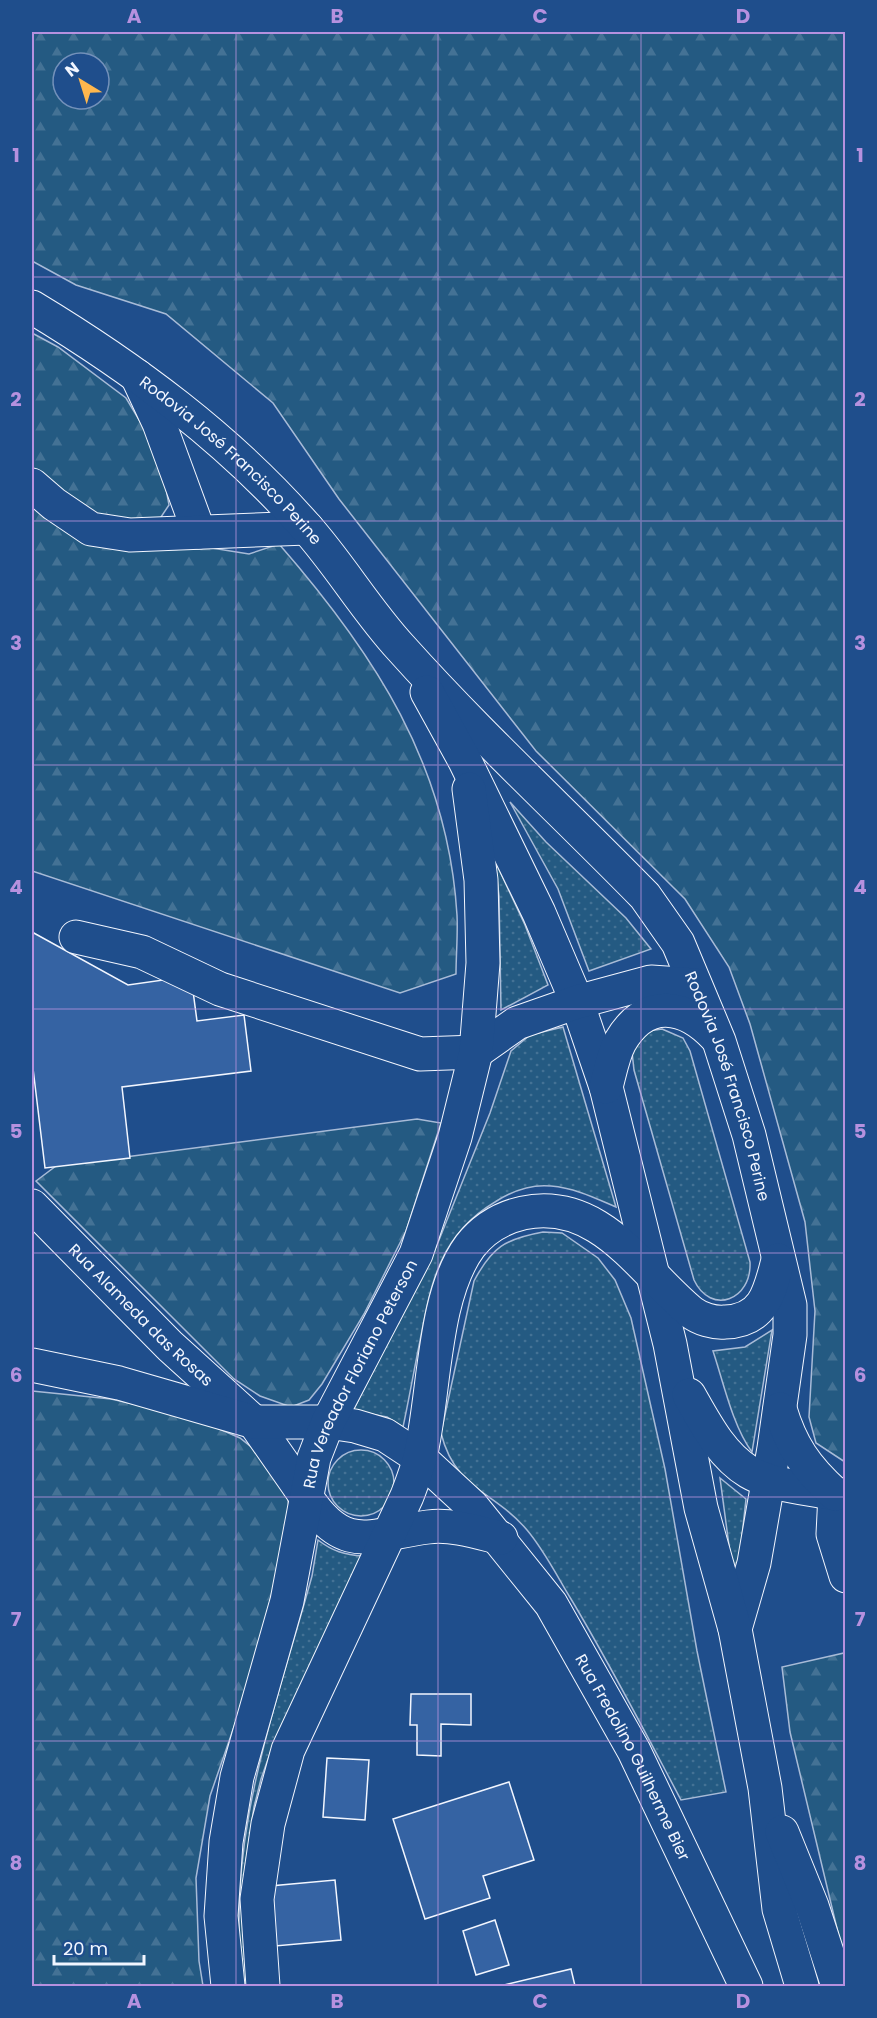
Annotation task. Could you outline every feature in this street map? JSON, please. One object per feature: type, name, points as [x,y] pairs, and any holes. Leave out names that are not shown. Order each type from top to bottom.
[{"type":"main road","name":"Rodovia José Francisco Perine","points":[[32,307],[89,342],[137,376],[208,430],[253,471],[307,528],[400,647],[645,896],[678,943],[720,1041],[749,1135],[790,1305],[790,1335],[780,1409],[754,1563],[735,1629]]},
{"type":"main road","points":[[137,376],[159,423],[200,532]]},
{"type":"main road","points":[[32,485],[91,530],[130,536],[307,528]]},
{"type":"main road","name":"Rodovia José Francisco Perine","points":[[400,647],[465,760],[539,913],[577,1002],[606,1087],[672,1357],[701,1508],[735,1629],[765,1788],[779,1909],[802,1986]]},
{"type":"main road","name":"Rua Vereador Floriano Peterson","points":[[228,1986],[220,1916],[226,1842],[237,1777],[287,1601],[314,1458],[328,1422],[416,1254],[454,1137],[476,1052],[483,963],[481,880],[465,760]]},
{"type":"main road","points":[[76,938],[141,952],[219,989],[420,1054],[476,1052],[517,1023],[577,1002],[651,982],[695,985]]},
{"type":"main road","points":[[606,1087],[620,1043],[640,1019],[656,1012],[681,1012],[692,1015],[720,1041]]},
{"type":"main road","name":"Rua Alameda das Rosas","points":[[32,1206],[170,1346],[254,1422]]},
{"type":"main road","points":[[263,1986],[257,1899],[268,1824],[288,1750],[407,1496],[420,1458],[442,1321],[453,1281],[469,1248],[486,1229],[507,1217],[530,1212],[551,1212],[581,1218],[619,1241],[693,1313],[716,1323],[740,1322],[758,1310],[770,1293],[778,1260]]},
{"type":"main road","points":[[619,1241],[644,1285],[672,1357],[721,1446],[749,1473],[768,1480],[840,1495]]},
{"type":"main road","name":"Rua Fredolino Guilherme Bier","points":[[32,1365],[119,1383],[254,1422],[328,1422],[355,1426],[385,1435],[420,1458],[472,1506],[501,1538],[550,1604],[634,1751],[746,1986]]},
{"type":"main road","points":[[780,1409],[789,1435],[811,1473],[840,1495]]},
{"type":"main road","points":[[254,1422],[307,1498],[331,1527],[360,1539],[430,1526],[462,1528],[501,1538]]},
{"type":"main road","points":[[840,1495],[833,1534],[846,1576]]},
{"type":"main road","name":"Rodovia José Francisco Perine","points":[[765,1788],[812,1906],[838,1986]]},
{"type":"green space","points":[[32,32],[845,32],[845,1462],[816,1443],[809,1417],[815,1311],[805,1222],[750,1024],[729,967],[685,899],[536,751],[339,499],[273,403],[166,314],[76,285],[32,261]]},
{"type":"green space","points":[[32,333],[58,347],[126,398],[144,428],[163,472],[169,505],[159,520],[96,521],[32,472]]},
{"type":"green space","points":[[32,495],[193,545],[249,554],[279,544],[346,627],[375,670],[422,760],[439,809],[451,860],[457,915],[456,974],[400,993],[32,871]]},
{"type":"green space","points":[[510,802],[546,842],[626,918],[651,949],[589,971],[558,889]]},
{"type":"green space","points":[[495,861],[525,925],[548,985],[501,1010],[499,896]]},
{"type":"green space","points":[[563,1027],[616,1207],[577,1191],[544,1186],[529,1187],[515,1192],[476,1215],[450,1245],[434,1280],[403,1427],[387,1417],[353,1411],[437,1245],[490,1113],[511,1051],[530,1035]]},
{"type":"green space","points":[[662,1029],[683,1038],[690,1051],[750,1262],[749,1275],[744,1286],[738,1294],[729,1299],[710,1298],[701,1291],[694,1280],[634,1070],[632,1052],[648,1031]]},
{"type":"green space","points":[[417,1119],[441,1123],[406,1231],[364,1314],[322,1384],[309,1400],[291,1407],[260,1396],[234,1379],[36,1181],[56,1166]]},
{"type":"green space","points":[[543,1232],[562,1233],[598,1258],[615,1280],[631,1318],[665,1469],[697,1651],[726,1792],[681,1800],[613,1673],[545,1555],[527,1530],[502,1506],[466,1478],[447,1452],[441,1433],[474,1281],[487,1260],[501,1246],[519,1238]]},
{"type":"green space","points":[[772,1330],[752,1452],[739,1430],[713,1351],[745,1347]]},
{"type":"green space","points":[[32,1391],[111,1399],[192,1417],[240,1438],[269,1461],[287,1493],[291,1523],[244,1698],[210,1796],[196,1878],[199,1961],[203,1986],[32,1986]]},
{"type":"green space","points":[[367,1450],[385,1459],[392,1470],[394,1483],[392,1496],[385,1507],[374,1514],[355,1516],[337,1507],[330,1496],[328,1477],[337,1459],[348,1452]]},
{"type":"green space","points":[[720,1478],[746,1499],[737,1582],[734,1583]]},
{"type":"green space","points":[[318,1540],[339,1552],[363,1556],[273,1745],[261,1779],[254,1807],[245,1868],[248,1986],[243,1986],[239,1932],[240,1880],[246,1829],[268,1728],[312,1576]]},
{"type":"green space","points":[[844,1653],[845,1962],[790,1732],[782,1667]]},
{"type":"building","points":[[32,932],[128,985],[191,976],[197,1021],[244,1015],[251,1071],[122,1087],[130,1158],[45,1168],[32,1060]]},
{"type":"building","points":[[411,1694],[471,1694],[471,1725],[441,1724],[441,1756],[417,1755],[417,1725],[410,1725]]},
{"type":"building","points":[[327,1758],[369,1760],[365,1820],[323,1817]]},
{"type":"building","points":[[509,1782],[534,1860],[483,1876],[490,1898],[425,1919],[393,1819]]},
{"type":"building","points":[[335,1880],[341,1940],[275,1946],[270,1886]]},
{"type":"building","points":[[495,1920],[509,1965],[476,1975],[463,1931]]},
{"type":"building","points":[[571,1969],[575,1986],[500,1986]]}]
